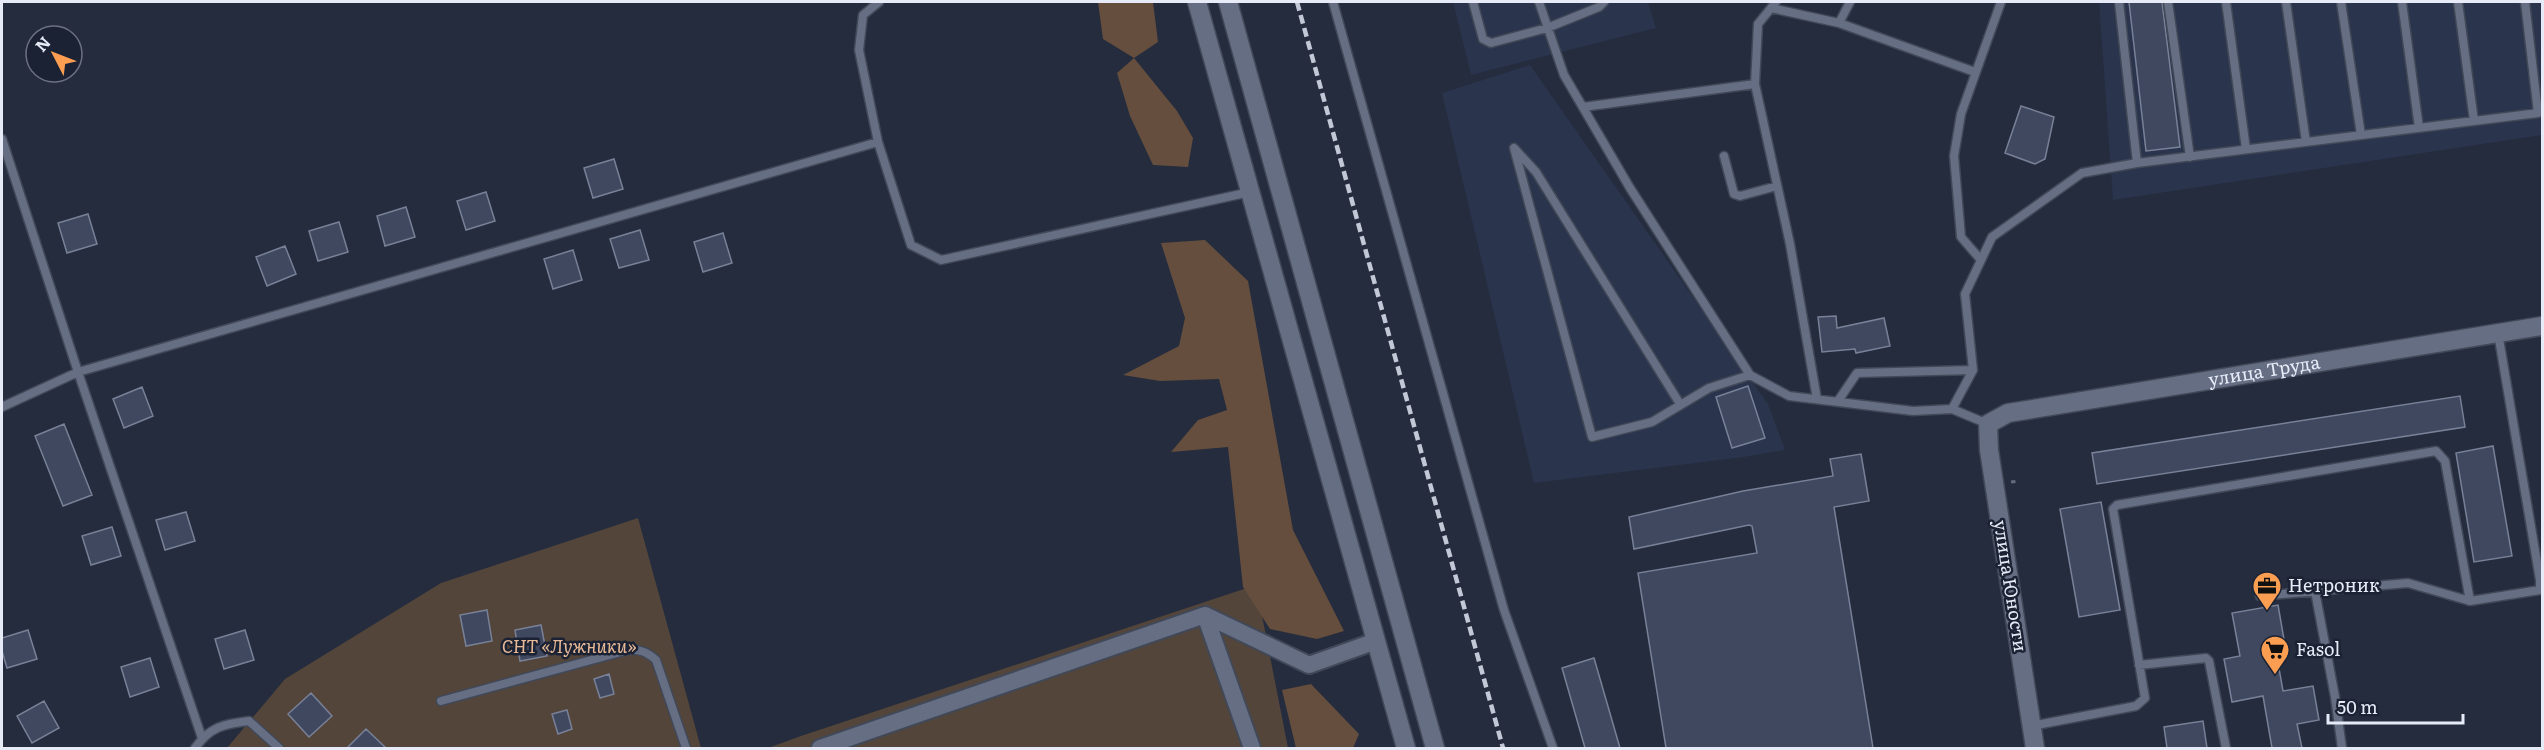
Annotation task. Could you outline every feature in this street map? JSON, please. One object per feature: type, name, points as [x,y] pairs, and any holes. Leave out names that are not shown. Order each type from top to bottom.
[{"type":"main road","points":[[1197,2],[1406,748]]},
{"type":"main road","points":[[1228,2],[1436,748]]},
{"type":"main road","name":"улица Труда","points":[[1988,424],[2008,413],[2542,326]]},
{"type":"main road","name":"улица Юности","points":[[1988,424],[1989,450],[2035,748]]},
{"type":"street","points":[[820,748],[850,743],[1205,615],[1309,665],[1376,641]]},
{"type":"street","points":[[1205,615],[1252,748]]},
{"type":"lane","points":[[879,2],[863,15],[859,50],[878,141],[911,245],[941,260],[1250,192]]},
{"type":"lane","points":[[1333,2],[1504,610],[1553,748]]},
{"type":"lane","points":[[1473,2],[1483,39],[1491,43],[1547,28],[1599,7],[1604,2]]},
{"type":"lane","points":[[1539,2],[1564,75],[1630,188],[1750,375],[1790,396],[1914,411],[1952,409],[1988,424]]},
{"type":"lane","points":[[1839,23],[1850,2]]},
{"type":"lane","points":[[1982,260],[1961,237],[1954,156],[1961,114],[2001,2]]},
{"type":"lane","points":[[2119,2],[2138,163]]},
{"type":"lane","points":[[2168,2],[2190,157]]},
{"type":"lane","points":[[2226,2],[2246,149]]},
{"type":"lane","points":[[2286,2],[2306,142]]},
{"type":"lane","points":[[2341,2],[2361,135]]},
{"type":"lane","points":[[2402,2],[2419,128]]},
{"type":"lane","points":[[2458,2],[2474,121]]},
{"type":"lane","points":[[1952,409],[1973,370],[1965,294],[1992,237],[2082,173],[2138,163],[2538,112],[2524,2]]},
{"type":"lane","points":[[1817,399],[1790,244],[1755,84],[1758,24],[1774,5],[1839,23],[1975,72]]},
{"type":"lane","points":[[1583,107],[1755,84]]},
{"type":"lane","points":[[2,139],[202,738]]},
{"type":"lane","points":[[2,407],[78,372],[878,141]]},
{"type":"lane","points":[[1680,404],[1536,172],[1514,148],[1592,437],[1652,422],[1709,388],[1750,375]]},
{"type":"lane","points":[[1724,156],[1734,194],[1740,196],[1777,186]]},
{"type":"lane","points":[[2260,596],[2408,583],[2470,601],[2540,590],[2498,333]]},
{"type":"lane","points":[[1838,401],[1857,373],[1973,370]]},
{"type":"lane","points":[[2031,726],[2136,706],[2145,698],[2113,509],[2121,504],[2436,451],[2445,461],[2470,601]]},
{"type":"lane","points":[[2315,591],[2342,748]]},
{"type":"lane","points":[[441,701],[628,650],[639,650],[648,653],[656,660],[686,748]]},
{"type":"lane","points":[[2139,664],[2206,658],[2209,661],[2226,748]]},
{"type":"lane","points":[[195,748],[202,738],[222,724],[249,721],[279,748]]},
{"type":"shaded area","points":[[1098,2],[1153,2],[1158,42],[1134,58],[1103,39]]},
{"type":"shaded area","points":[[1453,2],[1648,2],[1656,28],[1471,75]]},
{"type":"shaded area","points":[[2099,2],[2542,2],[2542,135],[2113,200]]},
{"type":"shaded area","points":[[1134,58],[1177,111],[1193,138],[1188,167],[1153,165],[1130,116],[1117,73]]},
{"type":"shaded area","points":[[1530,65],[1768,404],[1785,450],[1534,483],[1442,93]]},
{"type":"shaded area","points":[[1205,240],[1248,281],[1293,530],[1344,631],[1317,639],[1270,629],[1243,587],[1228,447],[1171,452],[1198,420],[1227,410],[1219,379],[1160,381],[1123,375],[1179,346],[1185,318],[1161,243]]},
{"type":"shaded area","points":[[1311,684],[1359,734],[1353,748],[1296,748],[1282,690]]},
{"type":"green space","name":"СНТ «Лужники»","points":[[638,518],[701,748],[227,748],[285,679],[441,583]]},
{"type":"green space","points":[[1256,585],[1288,748],[768,748],[801,736]]},
{"type":"building","points":[[2129,2],[2162,2],[2180,147],[2146,151]]},
{"type":"building","points":[[2021,106],[2054,117],[2045,159],[2035,164],[2005,153]]},
{"type":"building","points":[[614,159],[623,189],[593,198],[584,168]]},
{"type":"building","points":[[486,192],[495,221],[466,230],[457,201]]},
{"type":"building","points":[[406,207],[415,237],[385,246],[377,216]]},
{"type":"building","points":[[88,214],[97,244],[67,253],[58,223]]},
{"type":"building","points":[[339,222],[348,252],[318,261],[309,231]]},
{"type":"building","points":[[640,230],[649,260],[619,268],[610,239]]},
{"type":"building","points":[[723,233],[732,263],[703,272],[694,242]]},
{"type":"building","points":[[285,246],[296,274],[267,286],[256,257]]},
{"type":"building","points":[[573,250],[582,280],[553,289],[544,259]]},
{"type":"building","points":[[1836,316],[1837,328],[1884,318],[1890,346],[1856,353],[1855,349],[1822,352],[1818,317]]},
{"type":"building","points":[[1748,386],[1765,438],[1732,448],[1716,397]]},
{"type":"building","points":[[142,387],[153,416],[124,428],[113,399]]},
{"type":"building","points":[[2460,396],[2465,427],[2097,484],[2092,453]]},
{"type":"building","points":[[64,424],[92,495],[63,506],[35,436]]},
{"type":"building","points":[[2493,446],[2512,556],[2474,562],[2456,453]]},
{"type":"building","points":[[1861,454],[1869,501],[1834,507],[1873,748],[1666,748],[1638,573],[1757,553],[1752,526],[1749,525],[1634,549],[1629,517],[1743,491],[1833,476],[1830,459]]},
{"type":"building","points":[[2101,502],[2120,610],[2079,617],[2060,509]]},
{"type":"building","points":[[186,512],[195,541],[165,550],[156,520]]},
{"type":"building","points":[[112,527],[121,556],[91,565],[82,536]]},
{"type":"building","points":[[2278,605],[2285,645],[2275,646],[2283,691],[2313,686],[2319,720],[2297,724],[2302,748],[2272,748],[2263,696],[2232,702],[2224,659],[2240,656],[2232,613]]},
{"type":"building","points":[[487,610],[492,641],[466,646],[460,615]]},
{"type":"building","points":[[541,625],[547,656],[520,661],[515,630]]},
{"type":"building","points":[[28,630],[37,659],[7,668],[2,651],[2,638]]},
{"type":"building","points":[[245,630],[254,660],[224,669],[215,639]]},
{"type":"building","points":[[150,658],[159,687],[130,697],[121,667]]},
{"type":"building","points":[[1594,658],[1620,748],[1585,748],[1562,668]]},
{"type":"building","points":[[609,674],[614,694],[600,698],[594,679]]},
{"type":"building","points":[[311,693],[332,716],[309,737],[288,714]]},
{"type":"building","points":[[44,701],[59,728],[32,743],[17,716]]},
{"type":"building","points":[[567,710],[572,729],[558,734],[552,714]]},
{"type":"building","points":[[2203,721],[2207,748],[2167,748],[2164,727]]},
{"type":"building","points":[[366,729],[386,748],[347,748]]},
{"type":"railway","points":[[1297,2],[1503,748]]},
{"type":"place","name":"Нетроник","points":[[2267,612]]},
{"type":"place","name":"Fasol","points":[[2275,676]]}]
